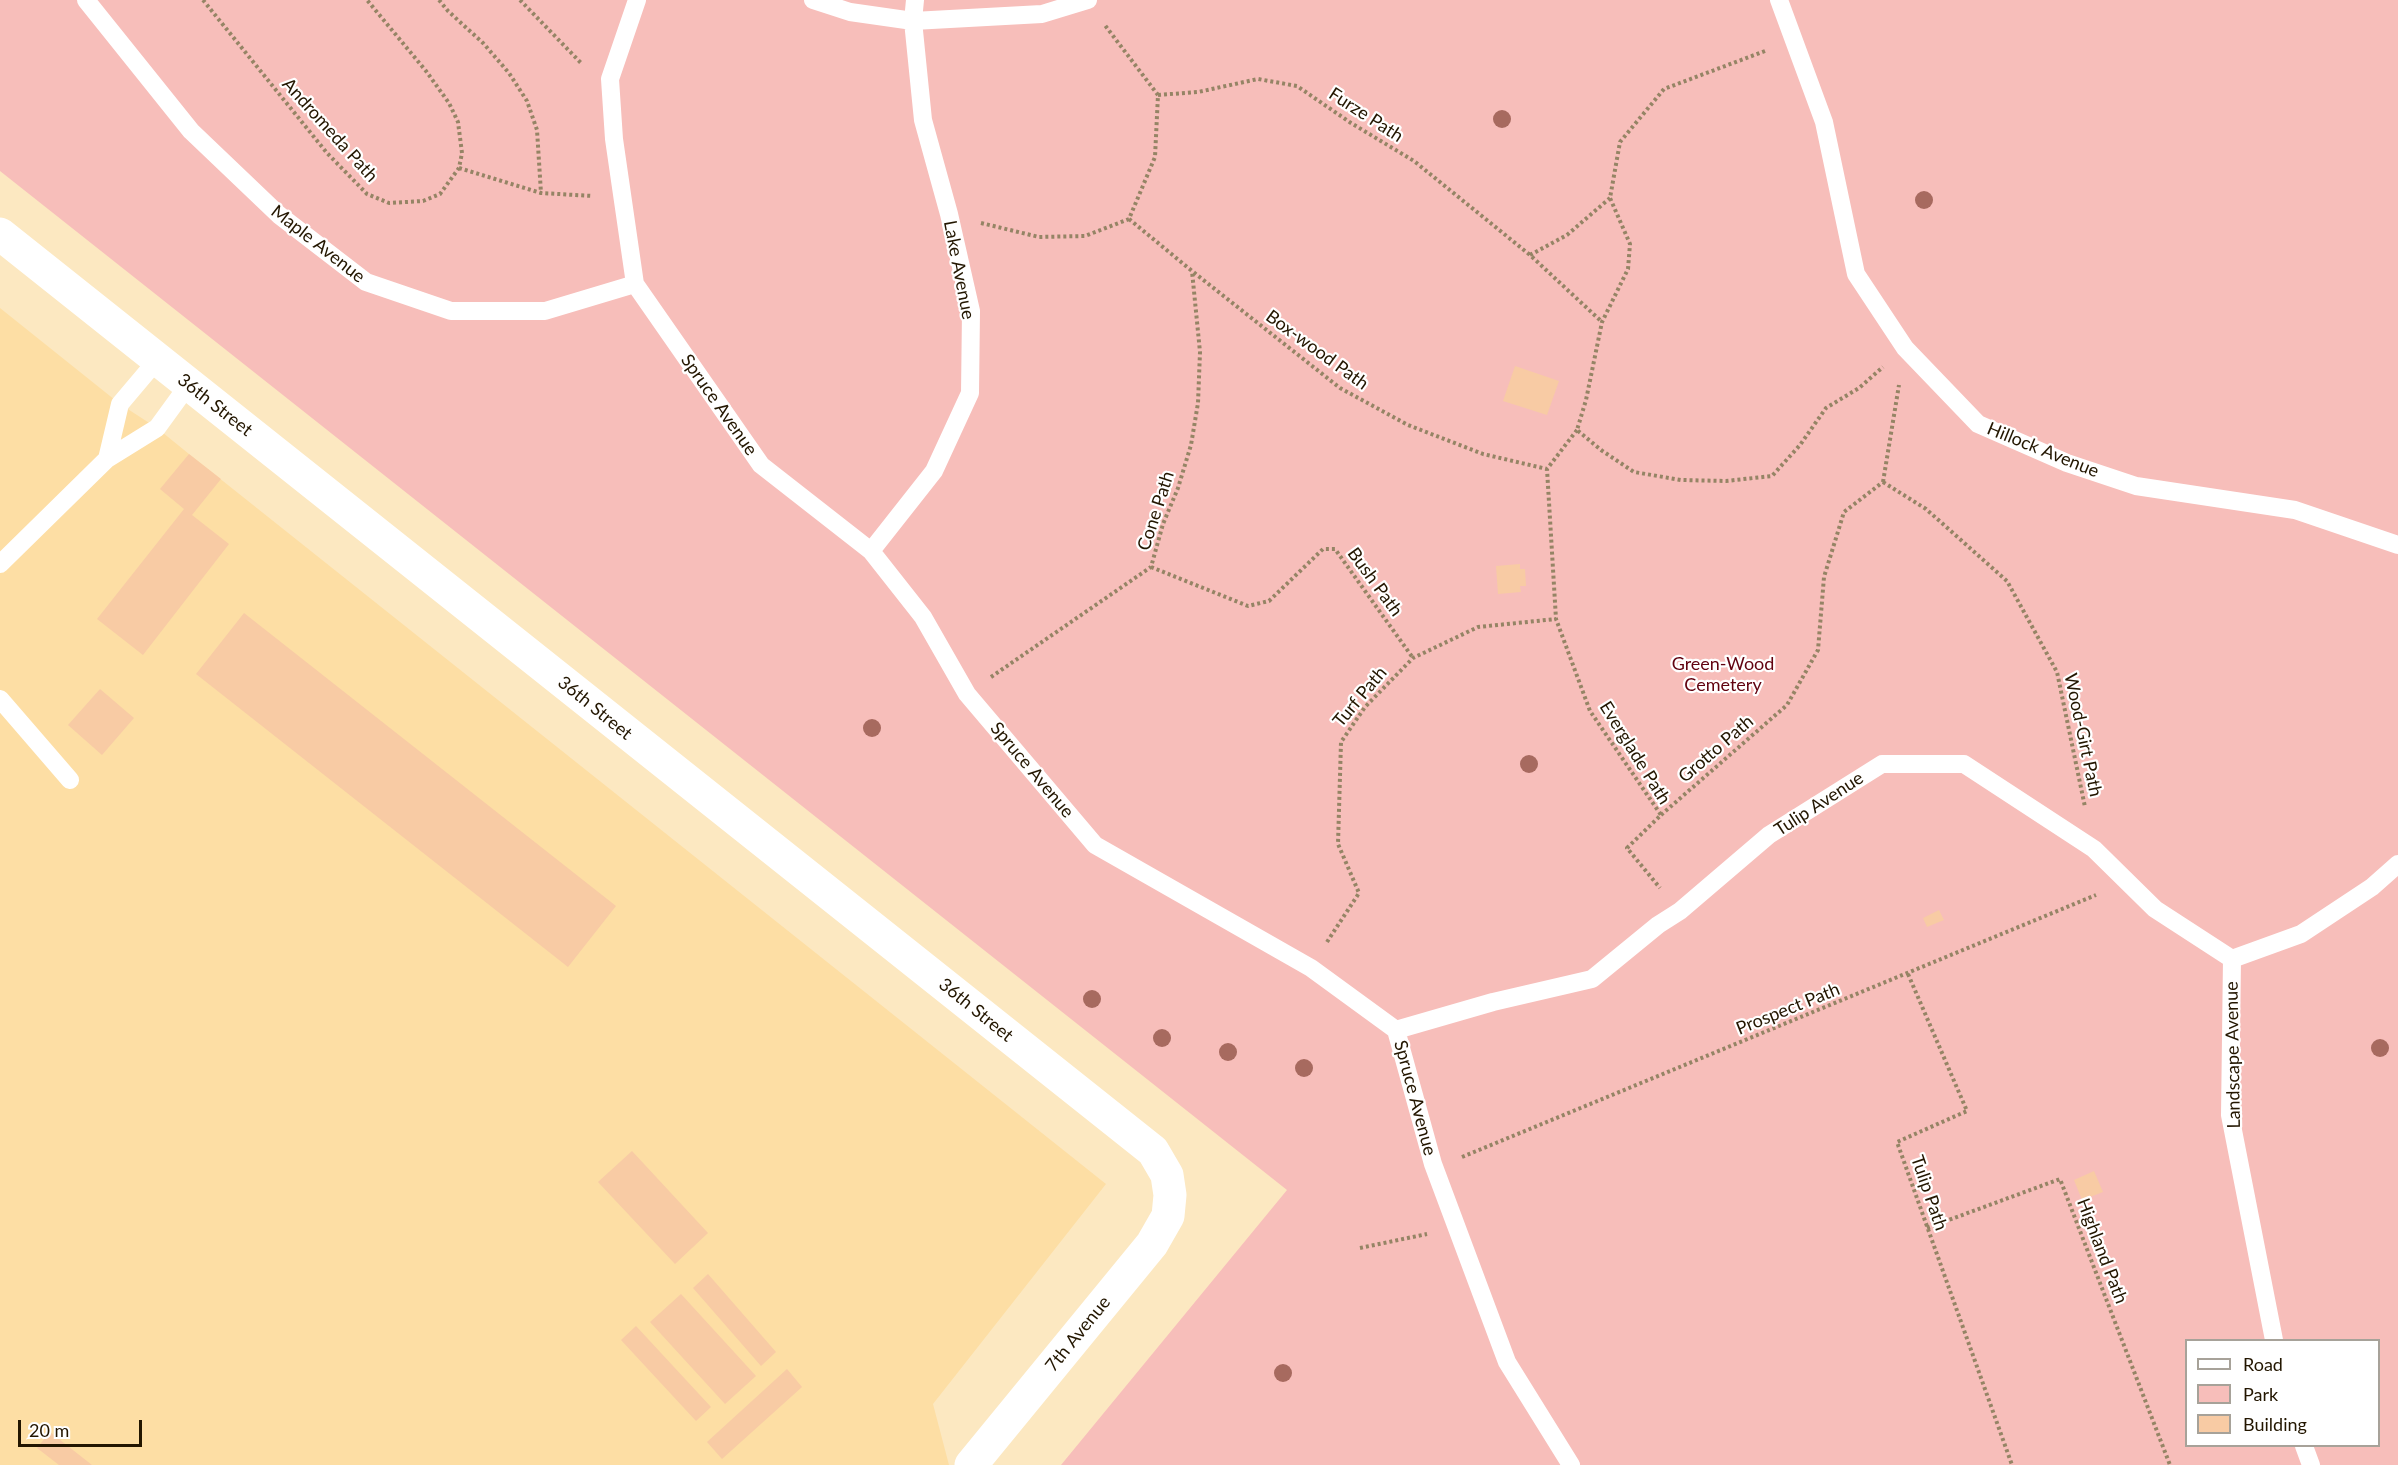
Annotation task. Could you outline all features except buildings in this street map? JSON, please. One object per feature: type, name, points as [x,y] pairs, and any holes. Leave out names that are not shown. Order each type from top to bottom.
[{"type":"street","name":"36th Street","points":[[0,234],[1154,1151],[1167,1175],[1170,1195]]},
{"type":"street","name":"7th Avenue","points":[[971,1465],[1152,1244],[1168,1216],[1170,1195]]},
{"type":"lane","name":"Maple Avenue","points":[[86,0],[190,130],[279,215],[366,282],[451,311],[544,311],[634,284]]},
{"type":"lane","name":"Spruce Avenue","points":[[637,0],[610,79],[614,140],[634,284],[761,465],[871,551],[923,617],[967,694],[1095,846],[1311,968],[1396,1030],[1432,1164],[1507,1362],[1571,1465]]},
{"type":"lane","points":[[813,0],[850,12],[913,21],[1042,14],[1087,0]]},
{"type":"lane","name":"Lake Avenue","points":[[871,551],[934,471],[970,393],[971,311],[949,214],[922,120],[913,21],[915,0]]},
{"type":"lane","name":"Hillock Avenue","points":[[1779,0],[1824,122],[1856,274],[1905,348],[1978,424],[2067,463],[2136,486],[2295,510],[2398,544]]},
{"type":"lane","points":[[107,459],[120,404],[158,359]]},
{"type":"lane","points":[[0,564],[107,459],[157,428],[189,384]]},
{"type":"lane","points":[[0,699],[70,780]]},
{"type":"lane","name":"Tulip Avenue","points":[[1396,1030],[1493,1002],[1592,979],[1658,925],[1680,912],[1769,835],[1882,764],[1964,764],[2094,849],[2155,909],[2232,959]]},
{"type":"lane","name":"Landscape Avenue","points":[[2274,1339],[2230,1115],[2232,959],[2301,934],[2372,887],[2398,864]]},
{"type":"lane","points":[[2304,1447],[2311,1465]]},
{"type":"path","name":"Andromeda Path","points":[[203,0],[327,153],[367,194],[389,203],[423,201],[440,195],[459,168]]},
{"type":"path","points":[[366,0],[449,103],[458,122],[462,153],[459,168],[541,193],[621,195]]},
{"type":"path","points":[[439,0],[483,43],[509,74],[527,101],[537,130],[541,193]]},
{"type":"path","points":[[520,0],[591,72],[610,79]]},
{"type":"path","points":[[949,214],[1039,237],[1085,236],[1129,219],[1155,157],[1158,96],[1087,0]]},
{"type":"path","points":[[1547,470],[1576,430],[1586,400],[1602,322],[1628,269],[1630,244],[1610,198],[1620,142],[1664,89],[1794,40]]},
{"type":"path","name":"Furze Path","points":[[1158,96],[1198,92],[1258,79],[1297,86],[1351,123],[1414,161],[1530,255],[1602,322]]},
{"type":"path","points":[[1530,255],[1567,235],[1610,198]]},
{"type":"path","name":"Box-wood Path","points":[[1129,219],[1192,272],[1340,388],[1408,425],[1483,454],[1547,470]]},
{"type":"path","name":"Cone Path","points":[[992,676],[1151,567],[1163,524],[1178,488],[1191,445],[1198,403],[1200,352],[1192,272]]},
{"type":"path","points":[[1576,430],[1601,450],[1634,471],[1681,480],[1726,481],[1772,476],[1800,445],[1826,408],[1859,388],[1905,348]]},
{"type":"path","points":[[1883,482],[1905,348]]},
{"type":"path","name":"Everglade Path","points":[[1547,470],[1556,619],[1590,711],[1661,814],[1627,848],[1680,912]]},
{"type":"path","name":"Grotto Path","points":[[1661,814],[1787,705],[1818,650],[1824,577],[1844,512],[1883,482]]},
{"type":"path","name":"Wood-Girt Path","points":[[1883,482],[1926,509],[2007,581],[2057,672],[2094,849]]},
{"type":"path","name":"Bush Path","points":[[1151,567],[1248,606],[1269,602],[1323,549],[1335,549],[1413,658]]},
{"type":"path","name":"Turf Path","points":[[1332,933],[1359,893],[1338,844],[1341,742],[1365,707],[1413,658],[1478,627],[1556,619]]},
{"type":"path","name":"Prospect Path","points":[[1460,1158],[2126,883]]},
{"type":"path","name":"Tulip Path","points":[[1908,974],[1967,1111],[1897,1142],[2012,1465]]},
{"type":"path","name":"Highland Path","points":[[1927,1228],[2060,1179],[2170,1465]]},
{"type":"path","points":[[1360,1248],[1457,1227]]},
{"type":"shaded area","points":[[0,308],[120,404],[157,428],[1106,1184],[933,1404],[949,1465],[0,1465]]},
{"type":"green space","name":"Green-Wood Cemetery","points":[[0,0],[2398,0],[2398,1465],[1061,1465],[1287,1190],[0,171]]}]
